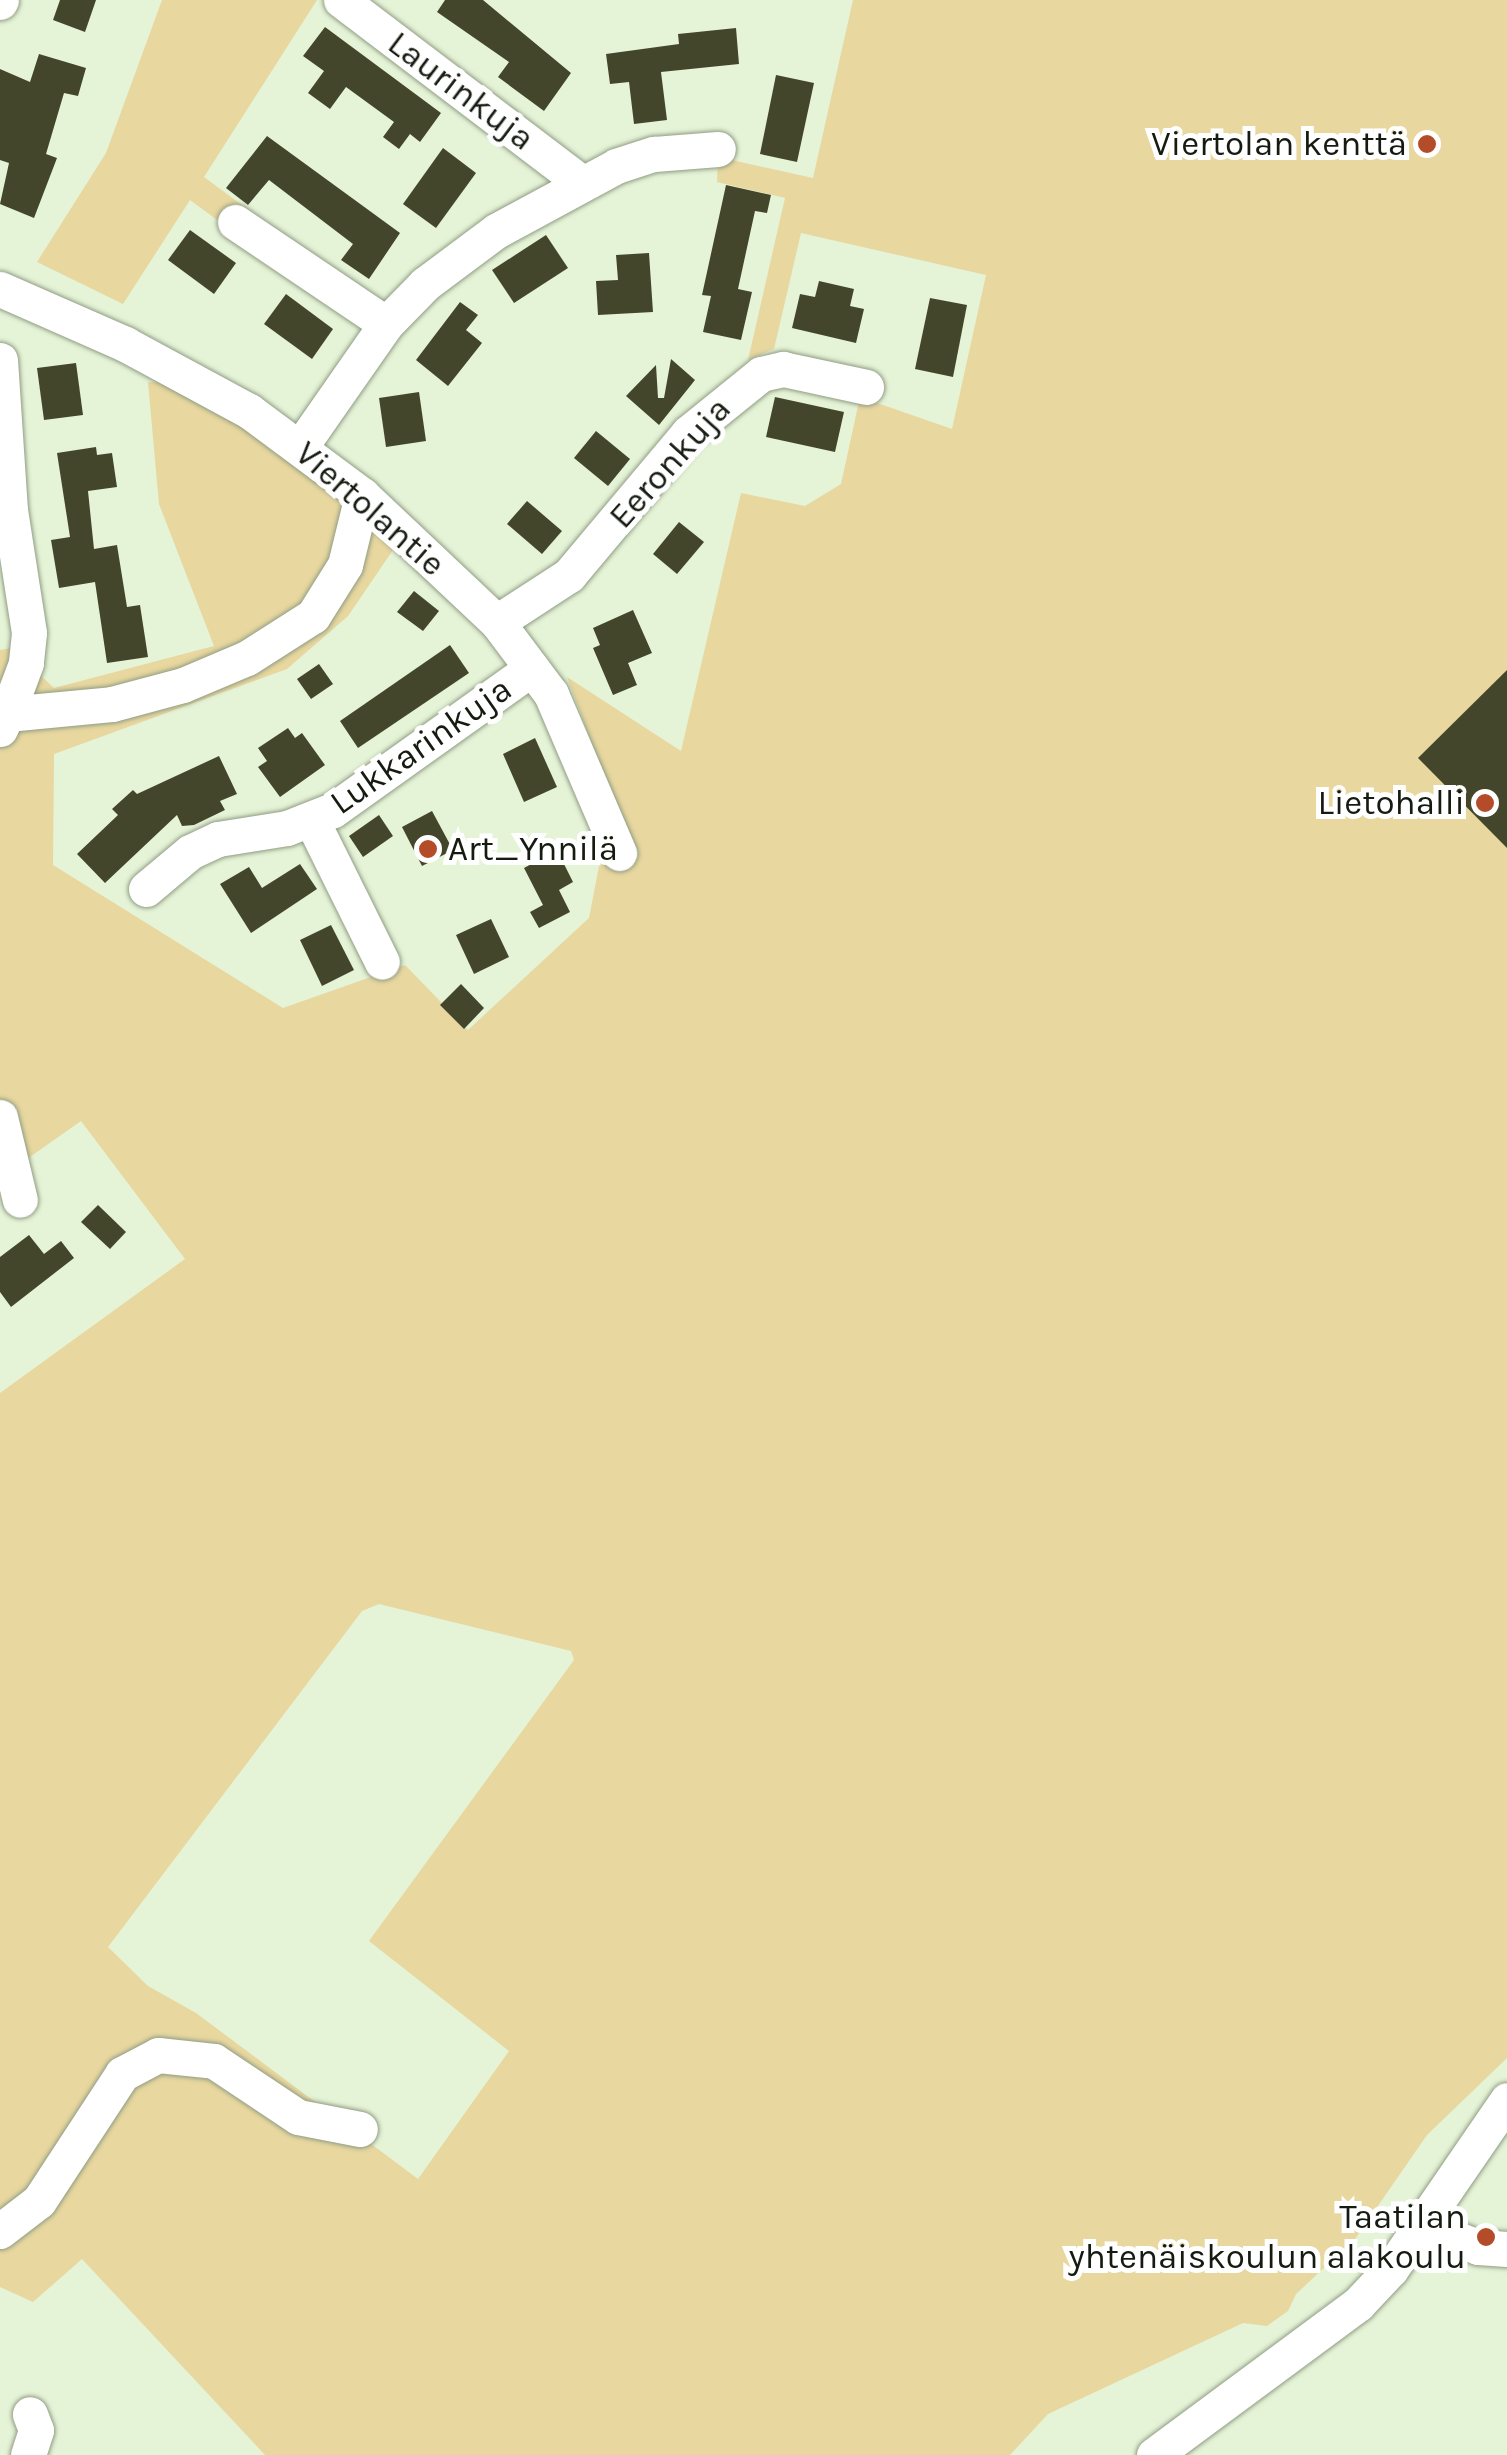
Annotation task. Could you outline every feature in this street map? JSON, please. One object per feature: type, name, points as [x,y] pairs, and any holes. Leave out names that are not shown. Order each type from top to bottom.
[{"type":"street","name":"Laurinkuja","points":[[341,0],[581,182]]},
{"type":"street","points":[[302,446],[386,324],[425,284],[496,231],[581,182],[654,154],[718,149]]},
{"type":"street","points":[[235,222],[386,324]]},
{"type":"street","name":"Viertolantie","points":[[0,289],[184,374],[302,446],[362,495],[497,622],[532,668],[576,742],[619,853]]},
{"type":"street","points":[[0,360],[10,510],[29,633],[26,663],[3,721]]},
{"type":"street","name":"Eeronkuja","points":[[497,622],[569,575],[688,433],[760,374],[783,368],[866,387]]},
{"type":"street","points":[[3,721],[112,704],[247,658],[313,616],[345,565],[362,495]]},
{"type":"street","name":"Lukkarinkuja","points":[[146,889],[190,852],[218,839],[312,821],[532,668]]},
{"type":"street","points":[[312,821],[382,962]]},
{"type":"street","points":[[0,1117],[20,1200]]},
{"type":"street","points":[[0,2231],[39,2201],[122,2074],[158,2054],[214,2061],[298,2117],[360,2129]]},
{"type":"street","points":[[1154,2455],[1358,2304],[1421,2226],[1507,2100]]},
{"type":"street","points":[[1421,2226],[1478,2247],[1507,2249]]},
{"type":"street","points":[[28,2455],[36,2430],[30,2414]]},
{"type":"shaded area","points":[[162,0],[317,0],[204,177],[273,228],[258,250],[190,200],[123,304],[37,262],[106,153]]},
{"type":"shaded area","points":[[853,0],[1507,0],[1507,2058],[1427,2135],[1355,2239],[1296,2294],[1288,2311],[1267,2326],[1243,2323],[1048,2414],[1010,2455],[265,2455],[82,2259],[33,2302],[0,2287],[0,1393],[185,1259],[81,1121],[0,1178],[0,650],[11,648],[54,688],[214,646],[159,504],[148,382],[175,383],[228,413],[369,517],[393,550],[348,616],[287,669],[54,754],[53,865],[283,1008],[405,965],[468,1030],[589,918],[599,866],[632,851],[567,677],[681,751],[741,493],[805,506],[841,484],[860,397],[952,429],[986,275],[801,233],[774,349],[748,360],[785,198],[717,182],[718,157],[813,178]],"holes":[[[379,1604],[571,1651],[574,1660],[369,1941],[509,2051],[418,2179],[196,2013],[148,1986],[108,1947],[362,1611]]]},
{"type":"building","points":[[60,0],[96,0],[85,32],[53,20]]},
{"type":"building","points":[[445,0],[483,0],[571,73],[544,111],[498,77],[509,62],[437,12]]},
{"type":"building","points":[[325,27],[441,113],[420,142],[410,134],[399,149],[383,137],[394,122],[346,87],[330,109],[308,93],[324,71],[303,56]]},
{"type":"building","points":[[736,28],[739,64],[661,72],[667,120],[634,124],[629,82],[610,84],[606,54],[679,44],[678,34]]},
{"type":"building","points":[[39,54],[86,68],[78,96],[64,93],[46,154],[57,158],[34,218],[0,204],[9,163],[0,160],[0,69],[30,82]]},
{"type":"building","points":[[776,75],[814,83],[797,162],[760,154]]},
{"type":"building","points":[[267,136],[400,233],[369,279],[341,260],[353,244],[269,180],[248,205],[226,188]]},
{"type":"building","points":[[443,148],[476,173],[436,228],[403,204]]},
{"type":"building","points":[[726,185],[771,195],[767,213],[755,211],[738,289],[752,292],[741,340],[703,332],[711,296],[702,295]]},
{"type":"building","points":[[190,230],[236,263],[214,294],[168,260]]},
{"type":"building","points":[[546,235],[568,268],[514,303],[492,270]]},
{"type":"building","points":[[649,253],[653,312],[598,315],[596,281],[618,280],[616,255]]},
{"type":"building","points":[[819,281],[854,289],[850,306],[864,309],[856,343],[792,328],[800,294],[815,297]]},
{"type":"building","points":[[286,294],[333,329],[312,359],[264,324]]},
{"type":"building","points":[[930,298],[967,305],[953,377],[915,369]]},
{"type":"building","points":[[460,302],[478,315],[466,330],[482,343],[448,386],[416,360]]},
{"type":"building","points":[[671,359],[695,380],[659,425],[626,396],[656,365],[658,398],[664,398]]},
{"type":"building","points":[[76,363],[83,415],[44,420],[37,368]]},
{"type":"building","points":[[419,392],[426,441],[386,447],[379,398]]},
{"type":"building","points":[[775,397],[844,412],[835,452],[766,437]]},
{"type":"building","points":[[596,431],[630,459],[608,486],[574,458]]},
{"type":"building","points":[[96,447],[97,455],[112,453],[117,487],[88,491],[94,549],[117,545],[127,607],[140,605],[148,657],[107,663],[95,582],[59,588],[51,540],[70,537],[57,453]]},
{"type":"building","points":[[527,501],[562,531],[542,554],[507,524]]},
{"type":"building","points":[[679,522],[704,542],[677,574],[653,554]]},
{"type":"building","points":[[414,591],[439,611],[423,631],[397,612]]},
{"type":"building","points":[[633,610],[652,653],[628,663],[637,685],[613,695],[593,648],[600,645],[593,628]]},
{"type":"building","points":[[450,645],[469,673],[358,748],[340,721]]},
{"type":"building","points":[[319,664],[333,684],[311,699],[297,679]]},
{"type":"building","name":"Lietohalli","points":[[1507,670],[1507,848],[1418,758]]},
{"type":"building","points":[[288,728],[295,738],[302,733],[325,765],[280,797],[258,767],[267,761],[258,748]]},
{"type":"building","points":[[535,738],[557,787],[524,802],[503,754]]},
{"type":"building","points":[[219,756],[237,794],[220,801],[225,810],[194,825],[182,826],[177,815],[105,883],[77,854],[118,815],[112,809],[133,790],[137,794]]},
{"type":"building","points":[[432,811],[453,850],[422,866],[402,827]]},
{"type":"building","points":[[379,815],[393,836],[363,857],[349,836]]},
{"type":"building","points":[[557,850],[573,882],[559,890],[570,912],[539,928],[530,912],[543,905],[524,868]]},
{"type":"building","points":[[300,864],[317,889],[251,933],[220,884],[249,867],[262,888]]},
{"type":"building","points":[[491,919],[509,957],[474,974],[456,935]]},
{"type":"building","points":[[331,925],[354,970],[322,986],[300,940]]},
{"type":"building","points":[[461,984],[484,1008],[464,1029],[440,1005]]},
{"type":"building","points":[[98,1205],[126,1232],[110,1249],[81,1222]]},
{"type":"building","points":[[29,1235],[44,1254],[61,1241],[74,1258],[11,1307],[0,1292],[0,1257]]},
{"type":"place","name":"Viertolan kenttä","points":[[1427,144]]},
{"type":"place","name":"Lietohalli","points":[[1485,803]]},
{"type":"place","name":"Art_Ynnilä","points":[[428,849]]},
{"type":"place","name":"Taatilan yhtenäiskoulun alakoulu","points":[[1486,2237]]}]
